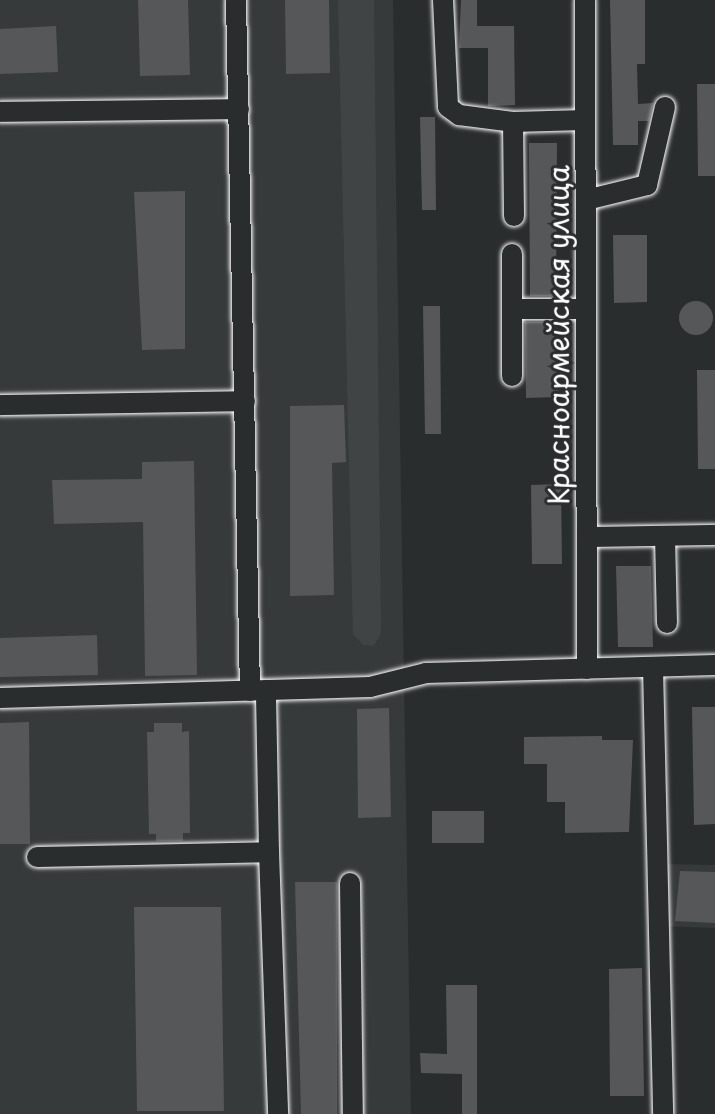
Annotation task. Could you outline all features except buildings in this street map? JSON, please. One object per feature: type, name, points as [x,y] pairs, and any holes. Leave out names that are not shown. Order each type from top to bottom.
[{"type":"street","points":[[236,0],[245,401],[269,852],[278,1114]]},
{"type":"street","points":[[443,0],[448,107],[459,115],[513,122],[585,120]]},
{"type":"street","name":"Красноармейская улица","points":[[585,0],[587,669]]},
{"type":"street","points":[[586,200],[647,185],[665,107]]},
{"type":"street","points":[[0,112],[239,109]]},
{"type":"street","points":[[513,122],[514,216]]},
{"type":"street","points":[[512,254],[512,376]]},
{"type":"street","points":[[512,309],[586,309]]},
{"type":"street","points":[[0,405],[245,401]]},
{"type":"street","points":[[587,537],[715,535]]},
{"type":"street","points":[[665,536],[667,623]]},
{"type":"street","points":[[0,698],[370,687],[426,673],[715,665]]},
{"type":"street","points":[[653,667],[663,1114]]},
{"type":"street","points":[[37,857],[269,852]]},
{"type":"street","points":[[350,883],[353,1114]]},
{"type":"shaded area","points":[[0,0],[393,0],[411,1114],[0,1114]]},
{"type":"shaded area","points":[[338,0],[374,0],[381,633],[374,646],[363,645],[353,634]]},
{"type":"shaded area","points":[[658,864],[715,865],[715,928],[661,926]]}]
